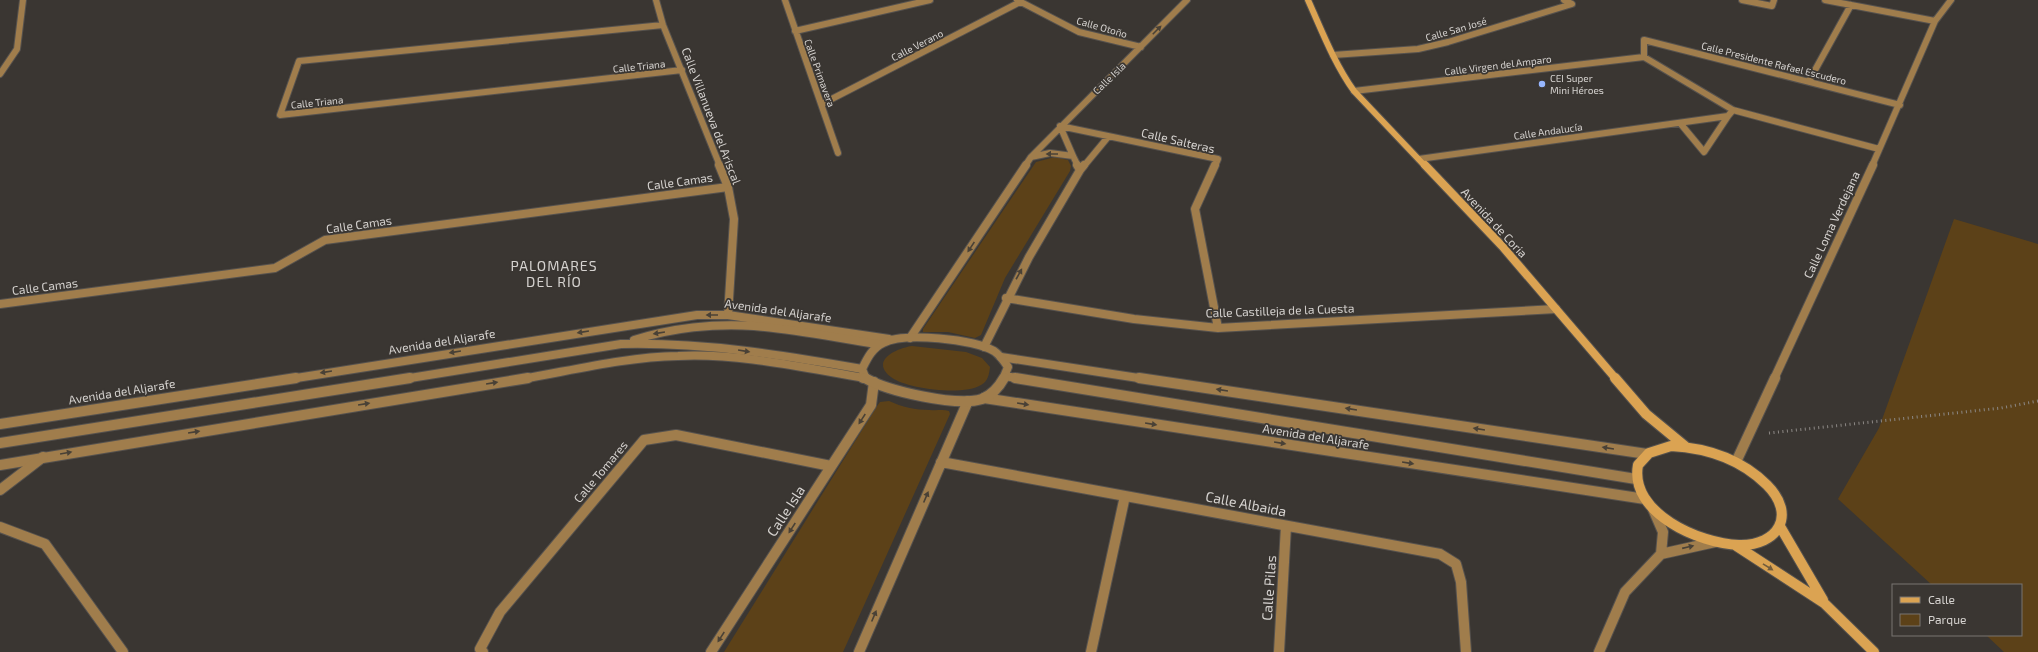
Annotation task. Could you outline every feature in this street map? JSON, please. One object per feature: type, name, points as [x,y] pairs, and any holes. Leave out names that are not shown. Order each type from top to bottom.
[{"type":"main road","name":"Avenida de Coria","points":[[1308,0],[1333,56],[1346,82],[1354,92],[1502,246],[1646,414],[1686,447]]},
{"type":"main road","points":[[1670,446],[1686,447],[1708,451],[1736,462],[1754,473],[1769,487],[1779,501],[1783,515],[1781,528],[1771,538],[1756,544],[1735,545],[1715,542],[1681,528],[1670,522],[1653,509],[1645,499],[1636,479],[1637,465],[1647,454],[1657,449],[1670,446]]},
{"type":"main road","points":[[1781,528],[1824,603]]},
{"type":"main road","points":[[1735,545],[1824,603],[1874,652]]},
{"type":"street","points":[[0,74],[17,49],[23,0]]},
{"type":"street","name":"Calle Villanueva del Ariscal","points":[[656,0],[663,25],[728,187],[734,219],[728,315]]},
{"type":"street","name":"Calle Primavera","points":[[785,0],[838,153]]},
{"type":"street","points":[[795,31],[930,0]]},
{"type":"street","name":"Calle Isla","points":[[910,338],[1031,157],[1060,126],[1187,0]]},
{"type":"street","name":"Calle San José","points":[[1333,56],[1418,49],[1448,42],[1572,4],[1564,0]]},
{"type":"street","points":[[1742,0],[1772,6],[1774,0]]},
{"type":"street","points":[[1825,0],[1935,22]]},
{"type":"street","name":"Calle Loma Verdejana","points":[[1736,462],[1900,105],[1935,22],[1951,0]]},
{"type":"street","name":"Calle Otoño","points":[[1019,1],[1079,32],[1141,47]]},
{"type":"street","name":"Calle Verano","points":[[822,104],[1019,1]]},
{"type":"street","points":[[1809,81],[1851,5]]},
{"type":"street","name":"Calle Triana","points":[[663,25],[299,61],[280,115],[682,70]]},
{"type":"street","name":"Calle Presidente Rafael Escudero","points":[[1644,57],[1644,40],[1900,105]]},
{"type":"street","points":[[1644,57],[1732,110],[1879,148]]},
{"type":"street","name":"Calle Virgen del Amparo","points":[[1354,92],[1644,57]]},
{"type":"street","points":[[1680,124],[1704,152],[1732,110]]},
{"type":"street","name":"Calle Andalucía","points":[[1419,159],[1680,124],[1728,116]]},
{"type":"street","points":[[1060,126],[1080,170]]},
{"type":"street","name":"Calle Salteras","points":[[1060,126],[1218,159],[1195,209],[1218,328]]},
{"type":"street","points":[[984,347],[1006,298],[1057,206],[1080,170],[1108,136]]},
{"type":"street","points":[[1031,157],[1050,153],[1073,156]]},
{"type":"street","name":"Calle Camas","points":[[0,304],[275,268],[325,240],[728,187]]},
{"type":"street","name":"Calle Castilleja de la Cuesta","points":[[1006,298],[1134,319],[1218,328],[1556,309]]},
{"type":"street","name":"Avenida del Aljarafe","points":[[0,424],[654,321],[697,315],[728,315],[889,339],[910,338],[951,340],[984,347],[1001,356],[1647,454]]},
{"type":"street","name":"Avenida del Aljarafe","points":[[621,344],[653,334],[680,330],[714,326],[754,326],[878,344]]},
{"type":"street","name":"Avenida del Aljarafe","points":[[867,377],[868,355],[878,344],[889,339]]},
{"type":"street","name":"Avenida del Aljarafe","points":[[0,443],[621,344],[655,342],[703,345],[867,377],[894,391],[917,396],[968,401],[984,398],[1645,499]]},
{"type":"street","name":"Avenida del Aljarafe","points":[[0,465],[637,360],[683,354],[710,355],[867,377]]},
{"type":"street","points":[[1001,356],[1008,367],[1005,376]]},
{"type":"street","name":"Avenida del Aljarafe","points":[[984,398],[998,388],[1005,376],[1636,479]]},
{"type":"street","name":"Calle Isla","points":[[711,652],[871,405],[867,377]]},
{"type":"street","points":[[859,652],[968,401]]},
{"type":"street","name":"Calle Tomares","points":[[483,652],[480,649],[500,612],[644,440],[676,435],[832,466]]},
{"type":"street","points":[[0,490],[43,457]]},
{"type":"street","name":"Calle Albaida","points":[[941,462],[1440,554],[1456,564],[1461,582],[1466,652]]},
{"type":"street","points":[[1091,652],[1125,496]]},
{"type":"street","points":[[1653,509],[1663,532],[1661,554]]},
{"type":"street","name":"Calle Pilas","points":[[1279,652],[1286,526]]},
{"type":"street","points":[[0,528],[45,544],[123,652]]},
{"type":"street","points":[[1600,652],[1625,592],[1661,554],[1715,542]]},
{"type":"path","points":[[1748,435],[2001,408],[2038,400]]},
{"type":"green space","points":[[1055,157],[1068,160],[1071,166],[1070,171],[1005,278],[981,335],[975,338],[948,332],[923,332],[923,329],[1036,162]]},
{"type":"green space","points":[[1954,219],[2038,244],[2038,652],[2004,652],[1987,636],[2022,636],[2022,584],[1931,584],[1838,499],[1879,428]]},
{"type":"green space","points":[[912,346],[966,352],[982,358],[990,367],[988,378],[981,385],[962,390],[935,390],[909,385],[898,381],[885,371],[883,365],[884,360],[893,352]]},
{"type":"green space","points":[[889,401],[914,409],[947,410],[950,414],[843,652],[724,652],[877,406],[880,402]]},
{"type":"place","name":"CEI Super Mini Héroes","points":[[1542,84]]},
{"type":"district","name":"PALOMARES DEL RÍO","points":[[554,274]]}]
